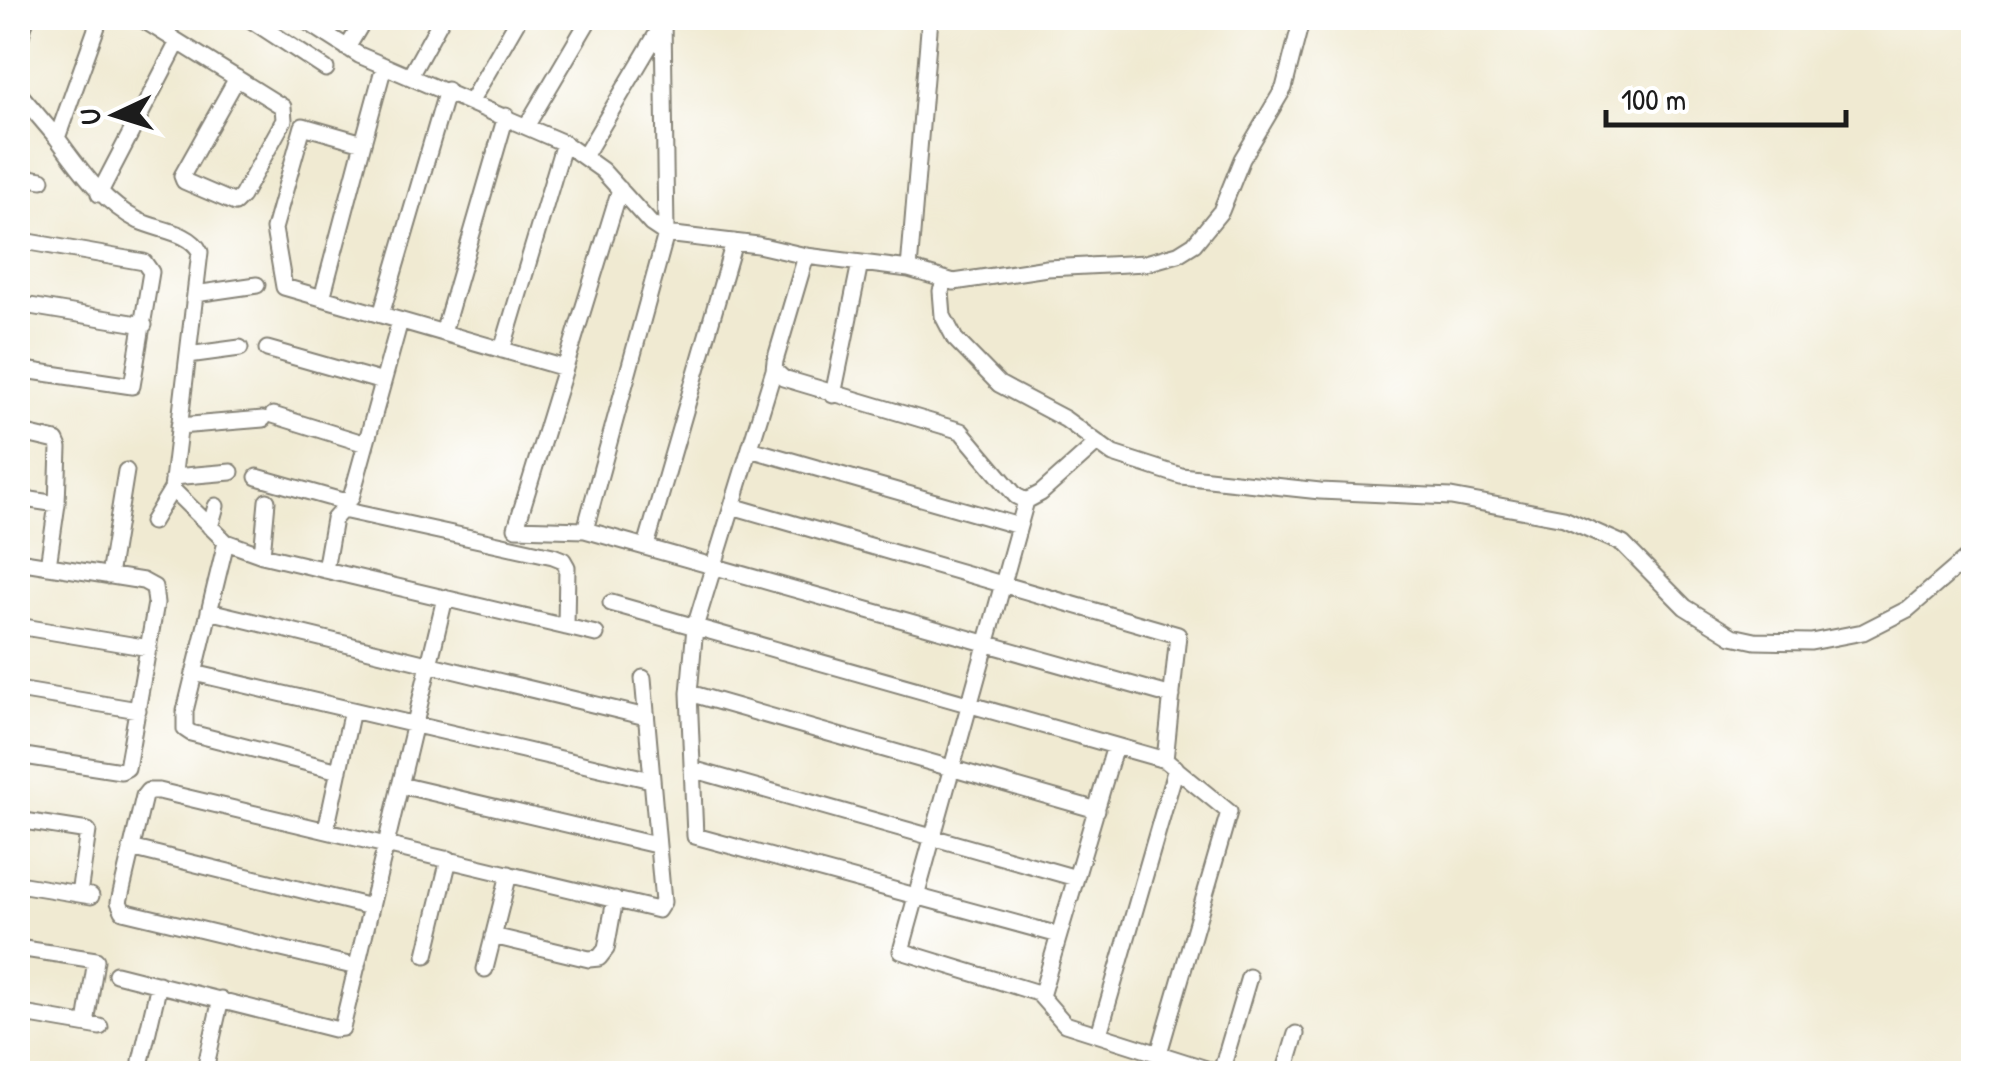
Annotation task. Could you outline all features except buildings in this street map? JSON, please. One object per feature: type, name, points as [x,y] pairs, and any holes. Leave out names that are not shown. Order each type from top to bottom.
[{"type":"street","points":[[18,47],[26,18]]},
{"type":"street","points":[[57,138],[100,18]]},
{"type":"street","points":[[140,18],[178,42],[237,78],[279,104],[285,111],[276,135],[235,203],[182,176],[237,78]]},
{"type":"street","points":[[248,18],[326,69]]},
{"type":"street","points":[[300,18],[384,66],[527,125],[585,155],[651,224],[666,234],[909,270],[946,280],[974,281],[1047,268],[1146,263],[1178,254],[1194,244],[1221,211],[1242,159],[1284,88],[1302,18]]},
{"type":"street","points":[[347,48],[365,18]]},
{"type":"street","points":[[410,76],[442,18]]},
{"type":"street","points":[[471,101],[518,18]]},
{"type":"street","points":[[527,125],[590,18]]},
{"type":"street","points":[[909,270],[930,18]]},
{"type":"street","points":[[585,155],[664,20]]},
{"type":"street","points":[[585,530],[666,234],[664,20]]},
{"type":"street","points":[[99,194],[178,42]]},
{"type":"street","points":[[322,298],[384,66]]},
{"type":"street","points":[[381,316],[447,90]]},
{"type":"street","points":[[18,92],[99,194],[138,220],[198,246],[173,483],[152,522]]},
{"type":"street","points":[[443,333],[506,116]]},
{"type":"street","points":[[363,143],[303,126],[274,229],[284,287],[565,368]]},
{"type":"street","points":[[502,350],[564,143]]},
{"type":"street","points":[[18,176],[42,180]]},
{"type":"street","points":[[620,190],[516,528],[585,530],[1172,696]]},
{"type":"street","points":[[18,240],[144,262],[151,272],[134,384],[129,387],[18,369]]},
{"type":"street","points":[[646,546],[734,242]]},
{"type":"street","points":[[806,256],[696,627],[689,693],[695,836],[1059,935]]},
{"type":"street","points":[[833,396],[860,263]]},
{"type":"street","points":[[946,280],[942,291],[944,316],[956,339],[999,384],[1066,418],[1113,454],[1180,476],[1320,491],[1450,497],[1564,518],[1623,544],[1685,607],[1732,636],[1811,642],[1863,632],[1908,609],[1974,552]]},
{"type":"street","points":[[195,294],[256,285]]},
{"type":"street","points":[[18,304],[144,325]]},
{"type":"street","points":[[257,478],[342,500],[352,498],[400,321]]},
{"type":"street","points":[[188,355],[240,348]]},
{"type":"street","points":[[267,350],[384,382]]},
{"type":"street","points":[[774,370],[783,378],[833,396],[961,432],[1016,496],[1026,501]]},
{"type":"street","points":[[180,426],[268,417],[366,444]]},
{"type":"street","points":[[18,432],[56,441],[60,456],[48,566]]},
{"type":"street","points":[[1097,443],[1041,494],[1026,501],[901,951],[1038,993],[1065,1024],[1222,1073],[1249,978]]},
{"type":"street","points":[[750,448],[1019,526]]},
{"type":"street","points":[[108,576],[126,471]]},
{"type":"street","points":[[173,483],[231,472]]},
{"type":"street","points":[[173,483],[226,542],[262,555],[596,634]]},
{"type":"street","points":[[18,498],[57,504]]},
{"type":"street","points":[[262,555],[267,501]]},
{"type":"street","points":[[210,527],[216,506]]},
{"type":"street","points":[[732,506],[1178,634],[1170,764],[1099,1034]]},
{"type":"street","points":[[324,570],[334,519],[347,510],[553,556],[563,560],[567,568],[566,627]]},
{"type":"street","points":[[226,542],[184,722],[190,733],[339,770]]},
{"type":"street","points":[[18,561],[143,581],[154,587],[156,603],[130,765],[124,770],[18,755]]},
{"type":"street","points":[[116,974],[338,1029],[345,1023],[445,598]]},
{"type":"street","points":[[611,604],[1170,764],[1229,812],[1159,1053]]},
{"type":"street","points":[[209,610],[646,718]]},
{"type":"street","points":[[18,626],[149,648]]},
{"type":"street","points":[[194,673],[651,780]]},
{"type":"street","points":[[356,967],[123,911],[119,902],[144,796],[159,791],[660,909],[644,678]]},
{"type":"street","points":[[18,690],[138,710]]},
{"type":"street","points":[[689,693],[1096,810]]},
{"type":"street","points":[[326,830],[352,710]]},
{"type":"street","points":[[1041,996],[1116,746]]},
{"type":"street","points":[[692,769],[1076,878]]},
{"type":"street","points":[[400,785],[656,845]]},
{"type":"street","points":[[18,820],[88,831],[85,895],[18,884]]},
{"type":"street","points":[[131,848],[371,908]]},
{"type":"street","points":[[426,955],[449,860]]},
{"type":"street","points":[[485,969],[509,874]]},
{"type":"street","points":[[493,936],[599,958],[606,949],[615,899]]},
{"type":"street","points":[[18,948],[96,960],[93,1026],[18,1013]]},
{"type":"street","points":[[142,1074],[160,984]]},
{"type":"street","points":[[204,1074],[221,998]]},
{"type":"street","points":[[1284,1074],[1296,1034]]}]
